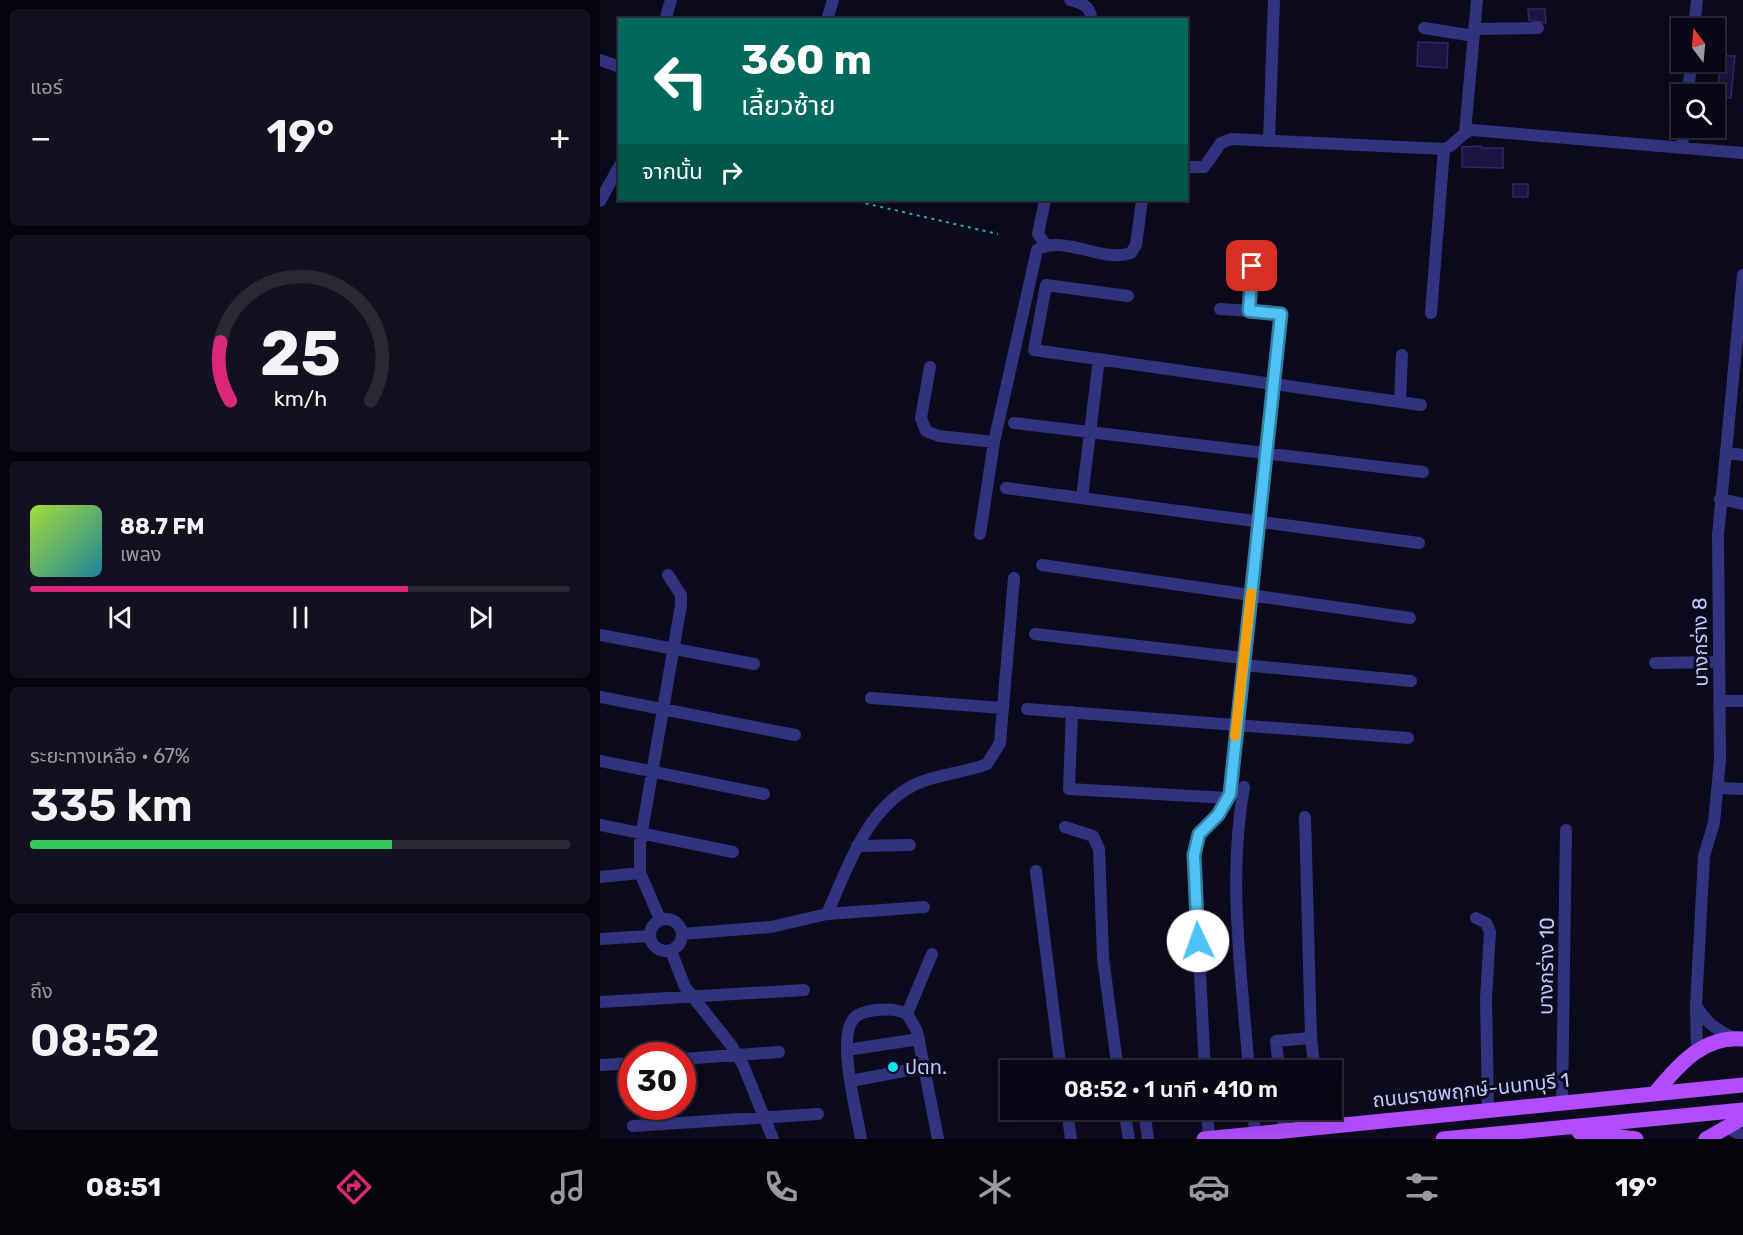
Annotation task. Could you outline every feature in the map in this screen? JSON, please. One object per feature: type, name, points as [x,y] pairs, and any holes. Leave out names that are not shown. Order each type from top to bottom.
[{"type":"main road","points":[[1655,1093],[1697,1050],[1708,1043],[1739,1039]]},
{"type":"main road","name":"ถนนราชพฤกษ์-นนทบุรี 1","points":[[1204,1139],[1743,1085]]},
{"type":"main road","points":[[1443,1139],[1743,1110]]},
{"type":"main road","points":[[1706,1139],[1743,1118]]},
{"type":"main road","points":[[1548,1129],[1636,1139]]},
{"type":"street","points":[[666,18],[670,0]]},
{"type":"street","points":[[828,18],[833,0]]},
{"type":"street","points":[[1070,0],[1082,3],[1088,8],[1090,18]]},
{"type":"street","points":[[1269,141],[1274,0]]},
{"type":"street","points":[[1465,132],[1477,0]]},
{"type":"street","points":[[1695,18],[1697,0]]},
{"type":"street","points":[[1424,28],[1474,32],[1538,28]]},
{"type":"street","points":[[600,60],[618,66]]},
{"type":"street","points":[[1188,167],[1204,167],[1221,143],[1231,139],[1444,149],[1452,147],[1465,132],[1472,130],[1743,153]]},
{"type":"street","points":[[1682,148],[1683,138]]},
{"type":"street","points":[[1431,313],[1444,149]]},
{"type":"street","points":[[600,201],[618,169]]},
{"type":"street","points":[[1045,201],[1038,234],[1046,244],[1107,254],[1131,253],[1136,245],[1142,201]]},
{"type":"street","points":[[980,534],[994,442],[1037,250],[1046,244]]},
{"type":"street","points":[[1249,311],[1252,266]]},
{"type":"street","name":"บางกร่าง 8","points":[[1697,1050],[1696,1006],[1704,856],[1714,824],[1718,788],[1720,499],[1743,275]]},
{"type":"street","points":[[1128,296],[1046,285],[1034,350],[1421,405]]},
{"type":"street","points":[[1204,1060],[1194,855],[1199,834],[1218,815],[1227,798],[1281,314],[1220,309]]},
{"type":"street","points":[[1400,402],[1402,355]]},
{"type":"street","points":[[1082,498],[1099,359]]},
{"type":"street","points":[[930,367],[921,418],[926,431],[939,436],[994,442]]},
{"type":"street","points":[[1014,423],[1423,472]]},
{"type":"street","points":[[1726,452],[1743,455]]},
{"type":"street","points":[[1006,488],[1419,543]]},
{"type":"street","points":[[1720,499],[1743,504]]},
{"type":"street","points":[[1042,565],[1410,618]]},
{"type":"street","points":[[660,919],[640,873],[641,832],[681,595],[668,576]]},
{"type":"street","points":[[827,914],[857,846],[884,806],[895,796],[930,779],[987,765],[1000,743],[1014,578]]},
{"type":"street","points":[[1035,634],[1411,681]]},
{"type":"street","points":[[600,635],[754,664]]},
{"type":"street","points":[[1655,663],[1719,662]]},
{"type":"street","points":[[600,698],[795,735]]},
{"type":"street","points":[[871,698],[1002,708]]},
{"type":"street","points":[[1720,701],[1743,701]]},
{"type":"street","points":[[1027,709],[1408,738]]},
{"type":"street","points":[[1072,712],[1069,789],[1227,798]]},
{"type":"street","points":[[600,761],[764,794]]},
{"type":"street","points":[[1244,787],[1237,855],[1237,946],[1249,1060]]},
{"type":"street","points":[[1718,788],[1743,789]]},
{"type":"street","points":[[1305,817],[1311,1038],[1314,1060]]},
{"type":"street","points":[[600,825],[733,852]]},
{"type":"street","points":[[1065,827],[1086,832],[1097,842],[1099,849],[1103,958],[1117,1060]]},
{"type":"street","name":"บางกร่าง 10","points":[[1562,1102],[1566,830]]},
{"type":"street","points":[[857,846],[910,845]]},
{"type":"street","points":[[1036,872],[1060,1060]]},
{"type":"street","points":[[600,877],[640,873]]},
{"type":"street","points":[[682,934],[771,927],[827,914],[924,907]]},
{"type":"street","points":[[1476,918],[1486,923],[1490,932],[1485,1064],[1488,1110]]},
{"type":"street","points":[[660,919],[672,920],[681,928],[682,934],[677,947],[671,951],[654,947],[649,936],[654,923],[660,919]]},
{"type":"street","points":[[600,939],[649,936]]},
{"type":"street","points":[[671,951],[680,976],[693,997],[737,1055],[773,1139]]},
{"type":"street","points":[[907,1014],[932,954]]},
{"type":"street","points":[[600,1002],[804,990]]},
{"type":"street","points":[[1696,1006],[1705,1021],[1739,1039]]},
{"type":"street","points":[[861,1139],[851,1081],[848,1050],[849,1029],[852,1020],[858,1014],[887,1009],[907,1014],[917,1031],[938,1139]]},
{"type":"street","points":[[1278,1060],[1276,1041],[1311,1038]]},
{"type":"street","points":[[848,1050],[919,1039]]},
{"type":"street","points":[[696,1058],[779,1052]]},
{"type":"street","points":[[601,1065],[618,1064]]},
{"type":"street","points":[[851,1081],[924,1067]]},
{"type":"street","points":[[633,1126],[818,1114]]},
{"type":"street","points":[[1068,1120],[1071,1139]]},
{"type":"street","points":[[1126,1120],[1129,1139]]},
{"type":"street","points":[[1145,1120],[1148,1139]]},
{"type":"street","points":[[1208,1120],[1209,1138]]},
{"type":"street","points":[[1254,1120],[1255,1133]]},
{"type":"street","points":[[1283,1120],[1284,1130]]},
{"type":"street","points":[[1321,1120],[1322,1126]]},
{"type":"street","points":[[1728,1128],[1743,1136]]},
{"type":"path","points":[[855,201],[998,234]]},
{"type":"building","points":[[1528,9],[1545,9],[1546,23],[1529,20]]},
{"type":"building","points":[[1418,42],[1448,43],[1447,68],[1417,66]]},
{"type":"building","points":[[1725,56],[1735,56],[1731,98],[1725,97],[1725,84],[1718,84],[1720,72],[1725,72]]},
{"type":"building","points":[[1481,146],[1481,148],[1503,148],[1503,168],[1462,167],[1462,147]]},
{"type":"building","points":[[1513,184],[1528,184],[1528,197],[1513,197]]},
{"type":"slow traffic","points":[[1235,736],[1251,593]]},
{"type":"place","name":"ปตท.","points":[[893,1067]]},
{"type":"route","points":[[1198,941],[1194,855],[1199,834],[1218,815],[1230,794],[1281,314],[1249,311],[1252,266]]}]
